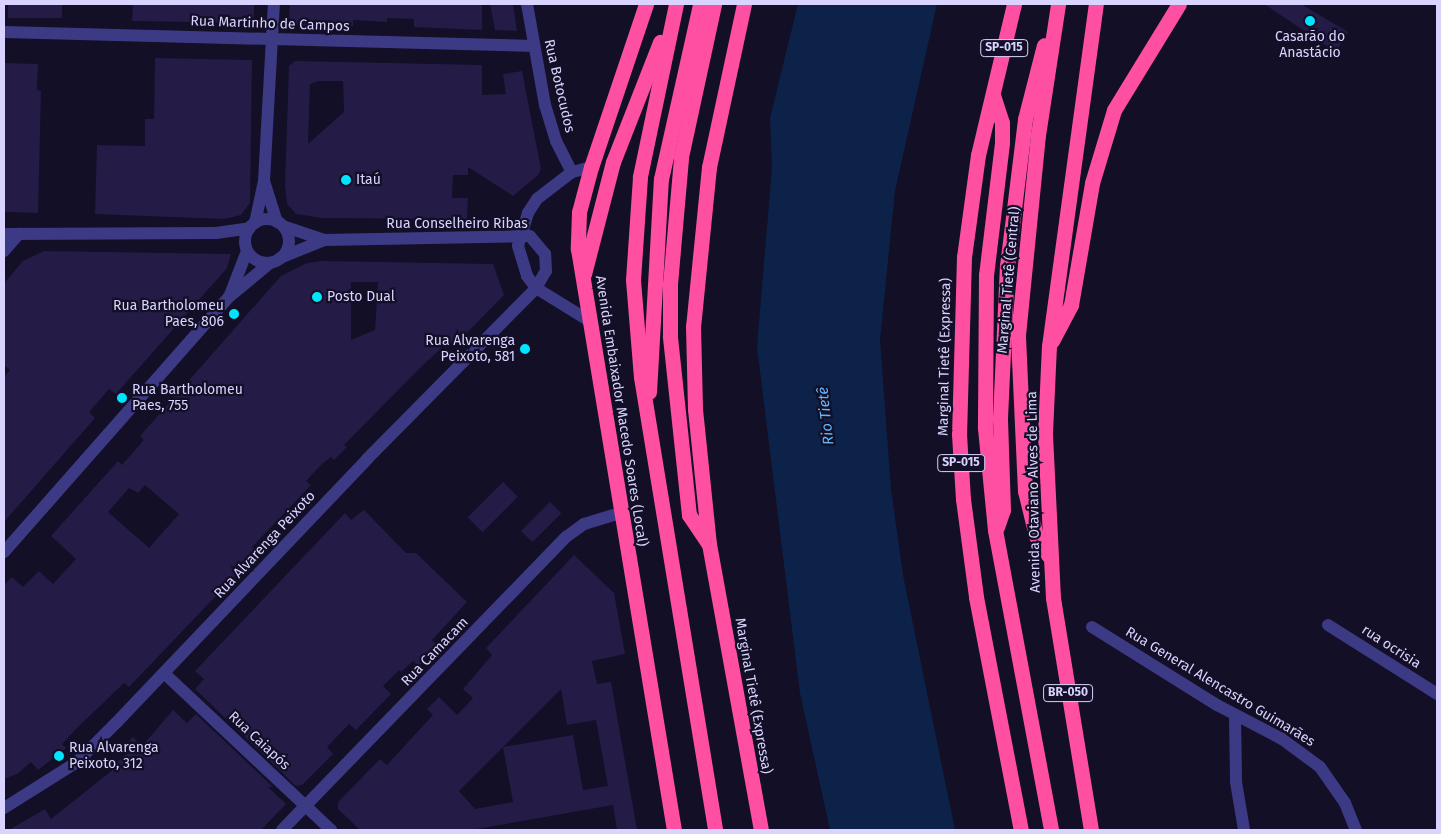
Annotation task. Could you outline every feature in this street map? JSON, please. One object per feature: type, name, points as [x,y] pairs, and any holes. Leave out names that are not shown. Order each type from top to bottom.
[{"type":"highway","name":"Avenida Embaixador Macedo Soares (Local)","points":[[646,4],[590,166],[579,212],[578,249],[620,513],[674,830]]},
{"type":"highway","points":[[647,416],[661,179],[700,4]]},
{"type":"highway","points":[[709,544],[689,515],[670,336],[670,284],[681,157],[714,4]]},
{"type":"highway","name":"Marginal Tietê (Expressa)","points":[[744,4],[709,167],[693,318],[696,409],[709,544],[761,830]]},
{"type":"highway","name":"Marginal Tietê (Expressa)","points":[[1014,4],[978,155],[964,257],[959,434],[963,499],[976,597],[1021,830]]},
{"type":"highway","name":"Avenida Otaviano Alves de Lima","points":[[1091,830],[1049,556],[1046,433],[1049,346],[1096,4]]},
{"type":"highway","points":[[1049,346],[1071,305],[1092,183],[1114,110],[1179,4]]},
{"type":"highway","points":[[676,5],[646,137],[636,213],[634,306],[647,416],[715,830]]},
{"type":"highway","points":[[583,278],[622,136],[676,5]]},
{"type":"highway","points":[[995,530],[1003,510],[1002,343],[1012,220],[1025,120],[1047,33],[1058,5]]},
{"type":"highway","name":"Marginal Tietê (Central)","points":[[1049,556],[1036,536],[1025,491],[1018,335],[1038,135],[1058,5]]},
{"type":"highway","points":[[993,93],[1002,123],[1002,143],[984,330],[985,428],[995,530],[1051,830]]},
{"type":"street","points":[[4,552],[230,297],[246,249],[264,181],[274,4]]},
{"type":"street","name":"Rua Botocudos","points":[[527,4],[534,46],[556,141],[572,172]]},
{"type":"street","name":"Rua Martinho de Campos","points":[[4,32],[273,41],[534,46]]},
{"type":"street","points":[[590,166],[572,172],[538,200],[519,236],[521,262],[536,288],[591,322]]},
{"type":"street","points":[[216,233],[246,249],[258,261],[274,261],[288,247],[264,181]]},
{"type":"street","points":[[4,234],[216,233],[252,225],[265,219],[280,224]]},
{"type":"street","name":"Rua Conselheiro Ribas","points":[[280,224],[324,240],[519,236],[536,239],[548,263],[544,279],[536,288]]},
{"type":"street","points":[[4,251],[19,234]]},
{"type":"street","name":"Rua Conselheiro Ribas","points":[[230,297],[274,261],[324,240]]},
{"type":"street","name":"Rua Alvarenga Peixoto","points":[[4,808],[77,762],[165,674],[367,459],[536,288]]},
{"type":"street","name":"Rua Camacam","points":[[282,830],[566,537],[584,524],[620,513]]},
{"type":"street","name":"rua ocrisia","points":[[1328,625],[1437,694]]},
{"type":"street","name":"Rua General Alencastro Guimarães","points":[[1092,627],[1235,715],[1282,739],[1320,767],[1345,803],[1356,830]]},
{"type":"street","name":"Rua Caiapós","points":[[165,674],[331,830]]},
{"type":"street","points":[[1235,715],[1236,782],[1244,830]]},
{"type":"water","name":"Rio Tietê","points":[[798,4],[937,4],[895,191],[880,340],[891,489],[903,575],[955,830],[830,830],[800,693],[757,347],[772,168],[770,118]]},
{"type":"building","points":[[8,4],[62,4],[62,18],[8,18]]},
{"type":"building","points":[[133,4],[254,4],[254,18],[248,23],[132,21]]},
{"type":"building","points":[[290,4],[482,4],[482,30],[414,27],[414,19],[387,18],[387,22],[353,20],[353,26],[295,25],[289,19]]},
{"type":"building","points":[[490,4],[513,4],[517,31],[495,30]]},
{"type":"building","name":"Casarão do Anastácio","points":[[1264,4],[1301,4],[1348,32],[1336,52]]},
{"type":"building","points":[[155,58],[252,60],[250,203],[241,215],[224,219],[95,214],[97,145],[145,146],[145,119],[154,119]]},
{"type":"building","points":[[295,61],[482,65],[482,95],[506,94],[503,74],[522,71],[541,169],[538,175],[513,196],[468,167],[468,175],[453,175],[452,198],[468,198],[467,219],[322,218],[296,214],[287,204],[285,185],[289,66]],"holes":[[[318,81],[343,81],[344,112],[308,144],[310,84]]]},
{"type":"building","points":[[4,63],[38,64],[37,90],[41,91],[38,213],[4,212]]},
{"type":"building","points":[[44,251],[231,254],[227,268],[116,394],[109,389],[89,412],[95,418],[4,522],[4,377],[10,370],[4,365],[4,283],[23,261]]},
{"type":"building","points":[[322,261],[493,264],[504,295],[453,347],[448,342],[421,367],[344,445],[347,447],[334,460],[331,457],[322,464],[306,481],[311,485],[252,547],[258,552],[129,687],[124,683],[78,727],[62,744],[66,748],[38,770],[31,762],[17,774],[4,779],[4,585],[12,577],[23,587],[39,571],[53,584],[76,559],[51,536],[118,461],[122,465],[144,440],[140,436],[281,276],[307,263]],"holes":[[[351,282],[378,282],[375,330],[351,340]],[[145,485],[179,514],[149,548],[108,512],[129,488],[138,493]]]},
{"type":"building","points":[[503,482],[518,497],[482,532],[468,517]]},
{"type":"building","points":[[550,502],[561,513],[532,542],[521,531]]},
{"type":"building","points":[[364,510],[406,553],[416,553],[467,602],[432,640],[438,646],[419,666],[413,661],[401,672],[399,670],[383,686],[391,694],[356,730],[349,724],[327,747],[333,754],[302,785],[296,786],[195,689],[204,679],[195,671],[345,513],[351,520]]},
{"type":"building","points":[[574,555],[614,593],[625,654],[592,661],[597,684],[611,682],[637,830],[617,830],[613,805],[471,830],[360,830],[338,809],[338,802],[380,759],[387,765],[433,715],[427,709],[439,697],[457,715],[473,698],[463,689],[492,655],[486,648]],"holes":[[[561,689],[567,725],[596,720],[608,786],[583,790],[573,735],[503,747]],[[503,747],[513,802],[475,809],[459,791]]]},
{"type":"building","points":[[173,710],[187,723],[196,714],[273,787],[268,787],[286,804],[261,830],[9,830],[45,809],[51,819],[119,765],[117,762],[130,751],[125,745],[133,737],[142,746]]},
{"type":"place","name":"Casarão do Anastácio","points":[[1310,21]]},
{"type":"place","name":"Itaú","points":[[346,180]]},
{"type":"place","name":"Posto Dual","points":[[317,297]]},
{"type":"place","name":"Rua Bartholomeu Paes, 806","points":[[234,314]]},
{"type":"place","name":"Rua Alvarenga Peixoto, 581","points":[[525,349]]},
{"type":"place","name":"Rua Bartholomeu Paes, 755","points":[[122,398]]},
{"type":"place","name":"Rua Alvarenga Peixoto, 312","points":[[59,756]]}]
